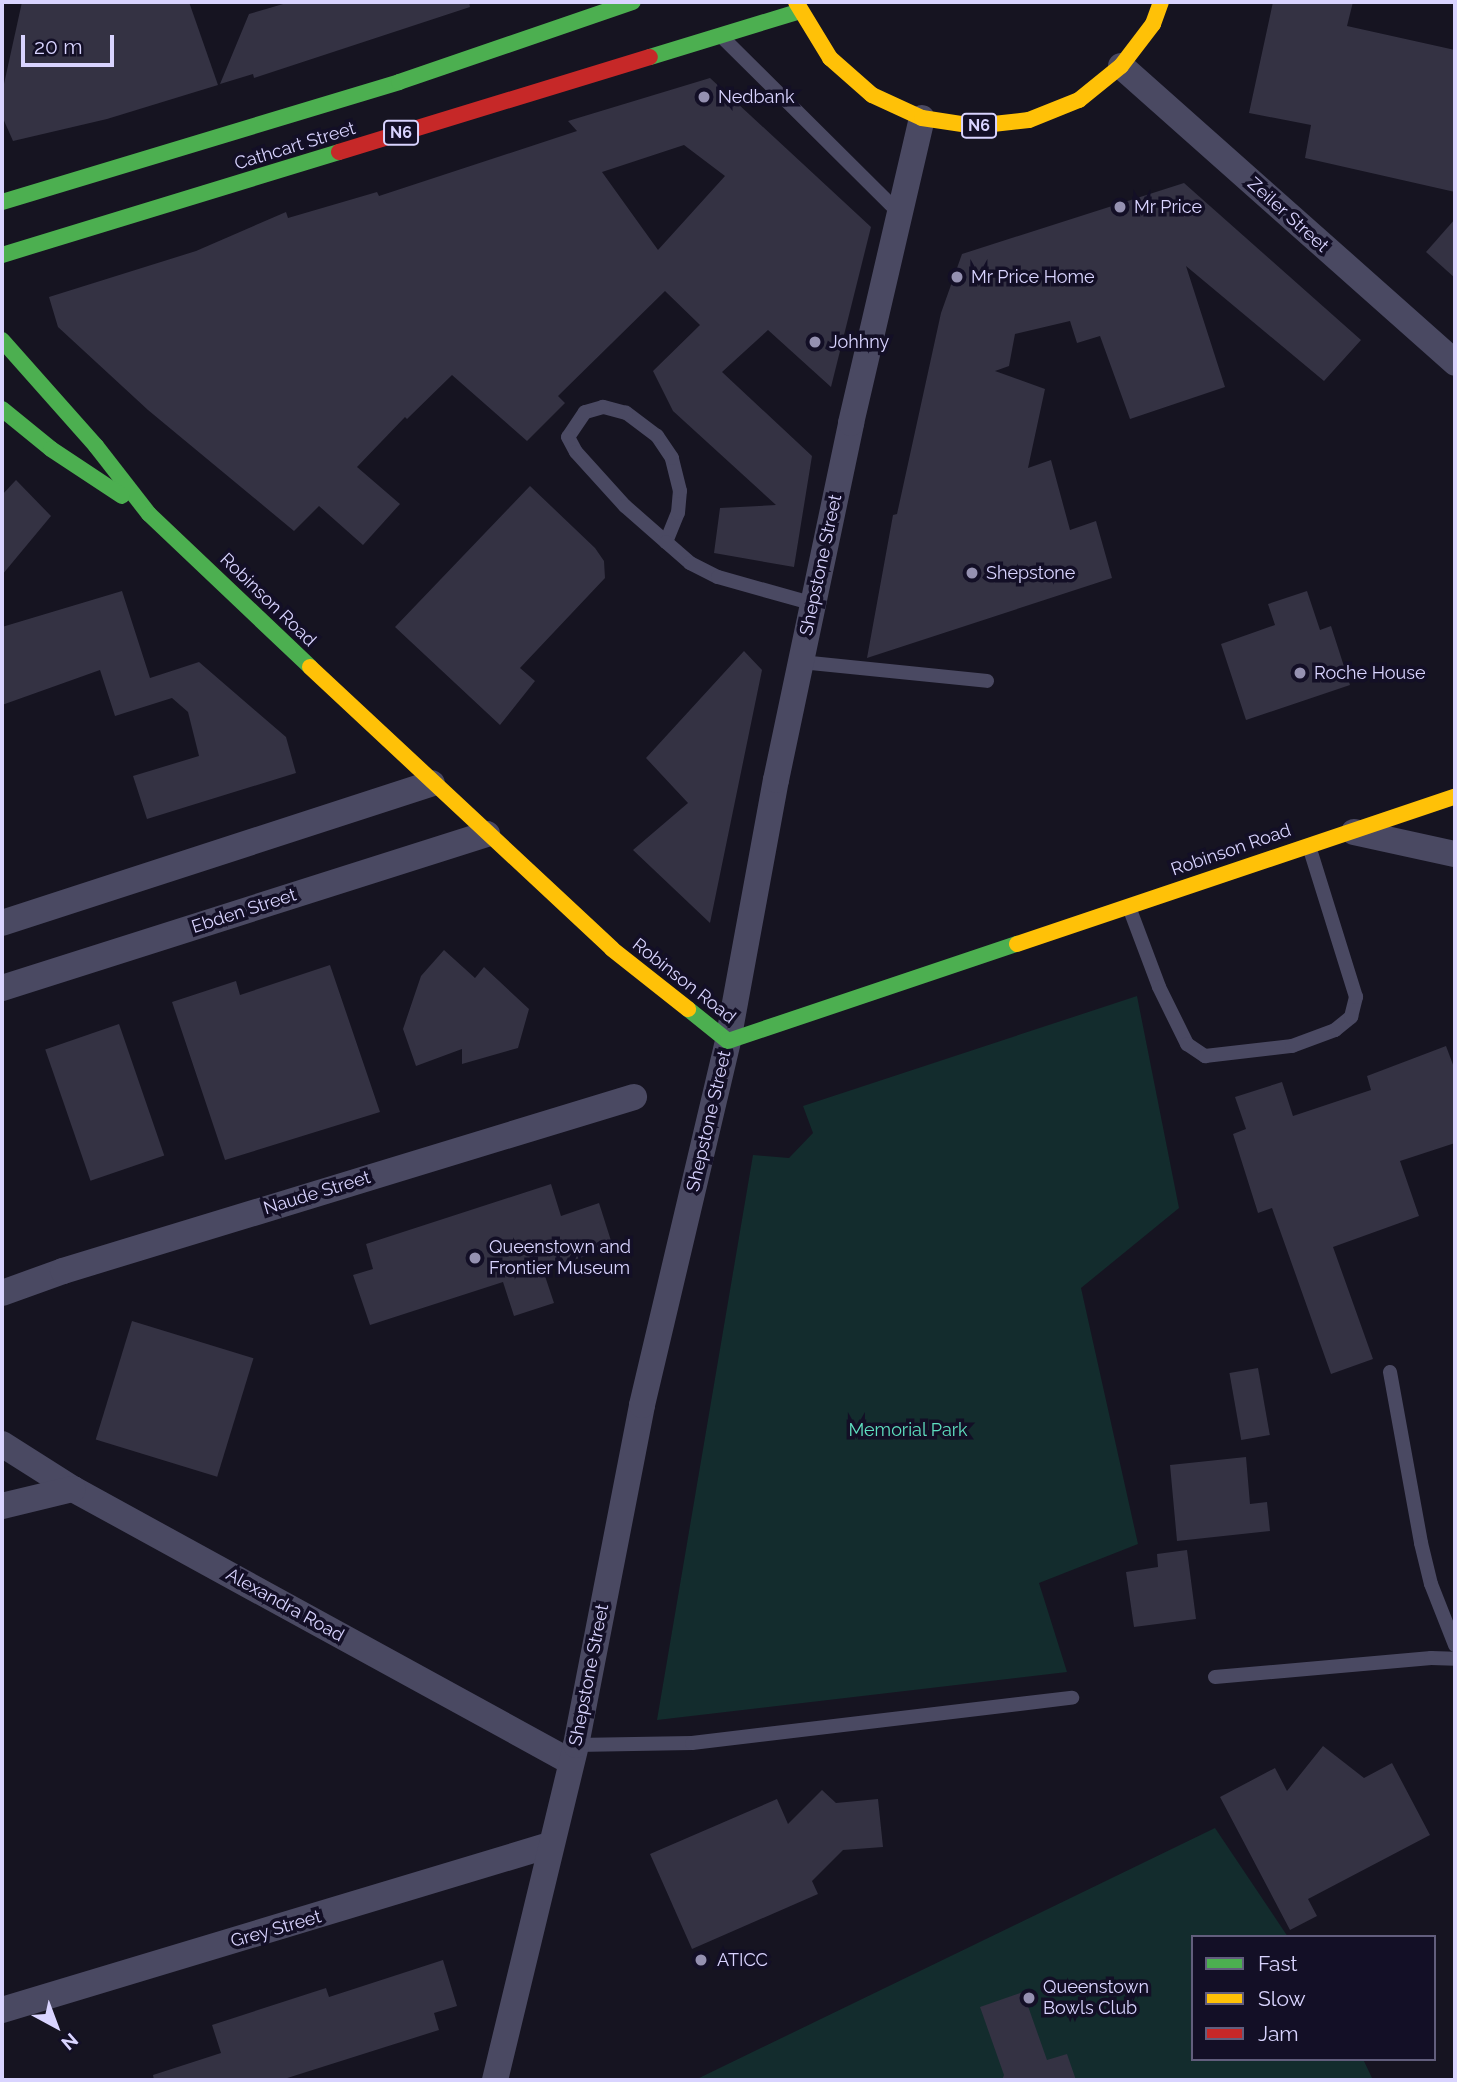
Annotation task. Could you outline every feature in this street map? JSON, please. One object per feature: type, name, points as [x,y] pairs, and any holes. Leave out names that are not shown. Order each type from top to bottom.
[{"type":"main road","name":"Cathcart Street","points":[[2,202],[399,82],[634,2]]},
{"type":"main road","name":"N6","points":[[798,7],[830,58],[872,95],[922,118],[975,127],[1029,120],[1079,100],[1121,66],[1153,24],[1161,2]]},
{"type":"main road","name":"Cathcart Street","points":[[2,255],[721,36],[798,7]]},
{"type":"main road","name":"Robinson Road","points":[[2,340],[96,446],[149,513],[432,783],[612,949],[728,1041],[1308,844],[1455,797]]},
{"type":"main road","name":"Robinson Road","points":[[2,409],[51,449],[149,513]]},
{"type":"street","name":"Zeiler Street","points":[[1121,66],[1455,363]]},
{"type":"street","name":"Shepstone Street","points":[[495,2080],[573,1754],[642,1405],[728,1041],[800,662],[850,423],[922,118]]},
{"type":"street","points":[[2,923],[432,783]]},
{"type":"street","points":[[1348,831],[1455,854]]},
{"type":"street","name":"Ebden Street","points":[[2,988],[487,834]]},
{"type":"street","name":"Naude Street","points":[[2,1293],[76,1266],[634,1097]]},
{"type":"street","name":"Alexandra Road","points":[[2,1444],[74,1489],[573,1754]]},
{"type":"street","points":[[2,1506],[74,1489]]},
{"type":"street","name":"Grey Street","points":[[2,2011],[550,1845]]},
{"type":"lane","points":[[721,36],[900,214]]},
{"type":"lane","points":[[666,542],[678,513],[680,491],[672,458],[657,436],[626,413],[603,407],[584,412],[568,436],[576,452],[625,506],[666,542],[690,563],[718,577],[814,604]]},
{"type":"lane","points":[[800,662],[986,681]]},
{"type":"lane","points":[[1129,905],[1159,987],[1188,1044],[1205,1056],[1292,1046],[1335,1030],[1351,1017],[1356,997],[1308,844]]},
{"type":"lane","points":[[1390,1372],[1431,1584],[1455,1645]]},
{"type":"lane","points":[[1215,1677],[1455,1658]]},
{"type":"lane","points":[[573,1754],[692,1743],[1072,1698]]},
{"type":"green space","name":"Memorial Park","points":[[1137,996],[1179,1208],[1081,1288],[1138,1544],[1039,1583],[1067,1672],[657,1720],[753,1155],[789,1158],[813,1133],[803,1106]]},
{"type":"green space","name":"Queenstown Bowls Club","points":[[1215,1828],[1287,1935],[1191,1935],[1191,2061],[1364,2061],[1373,2080],[695,2080]]},
{"type":"building","points":[[22,2],[189,2],[218,85],[107,119],[13,141],[2,116],[2,93]]},
{"type":"building","points":[[290,2],[469,2],[470,7],[254,78],[253,74],[220,84],[249,14]]},
{"type":"building","points":[[1273,2],[1353,2],[1347,26],[1455,50],[1455,192],[1305,158],[1311,125],[1249,113]]},
{"type":"building","points":[[710,78],[871,227],[831,387],[768,330],[722,372],[812,456],[794,567],[714,553],[720,508],[776,505],[673,411],[653,371],[700,325],[665,291],[558,396],[565,403],[527,441],[452,375],[407,419],[405,417],[357,467],[400,504],[363,545],[319,506],[294,531],[148,410],[58,327],[49,297],[196,251],[286,212],[288,218],[377,192],[379,196],[577,131],[568,121]],"holes":[[[684,145],[725,176],[658,250],[602,172]]]},
{"type":"building","points":[[1184,183],[1361,340],[1324,381],[1186,266],[1225,387],[1130,419],[1100,336],[1077,343],[1070,321],[1015,334],[1009,366],[995,371],[1045,389],[1028,468],[1051,460],[1070,530],[1096,521],[1112,578],[867,658],[893,515],[897,514],[941,313],[962,254]]},
{"type":"building","points":[[1455,219],[1455,278],[1426,252]]},
{"type":"building","points":[[16,480],[51,516],[2,575],[2,495]]},
{"type":"building","points":[[530,486],[595,548],[604,561],[605,578],[520,668],[535,681],[500,725],[395,627]]},
{"type":"building","points":[[122,591],[150,678],[199,662],[286,737],[296,773],[147,819],[133,776],[199,756],[188,712],[172,698],[115,716],[100,670],[2,705],[2,627]]},
{"type":"building","points":[[1307,591],[1320,630],[1331,626],[1350,685],[1246,720],[1221,644],[1275,625],[1268,604]]},
{"type":"building","points":[[744,651],[762,670],[710,923],[633,850],[688,803],[646,758]]},
{"type":"building","points":[[444,950],[475,978],[484,967],[529,1009],[518,1048],[462,1064],[462,1049],[416,1066],[403,1029],[421,976]]},
{"type":"building","points":[[330,965],[380,1112],[225,1160],[172,1002],[236,981],[240,995]]},
{"type":"building","points":[[119,1024],[164,1155],[91,1181],[45,1049]]},
{"type":"building","points":[[1446,1046],[1455,1070],[1455,1143],[1400,1161],[1419,1216],[1333,1247],[1373,1359],[1331,1374],[1272,1208],[1258,1213],[1233,1134],[1246,1129],[1235,1097],[1282,1082],[1293,1116],[1371,1090],[1367,1076]]},
{"type":"building","name":"Queenstown and Frontier Museum","points":[[551,1184],[561,1216],[599,1203],[613,1247],[543,1270],[554,1303],[514,1316],[503,1282],[370,1325],[353,1275],[373,1269],[366,1244]]},
{"type":"building","points":[[132,1321],[253,1358],[217,1477],[96,1440]]},
{"type":"building","points":[[1258,1368],[1270,1435],[1241,1440],[1229,1373]]},
{"type":"building","points":[[1246,1457],[1250,1504],[1267,1502],[1270,1531],[1177,1541],[1170,1465]]},
{"type":"building","points":[[1187,1550],[1196,1619],[1134,1627],[1126,1572],[1158,1567],[1157,1554]]},
{"type":"building","points":[[1323,1746],[1364,1778],[1392,1763],[1430,1835],[1308,1899],[1317,1916],[1290,1930],[1220,1797],[1275,1768],[1287,1791]]},
{"type":"building","points":[[822,1790],[836,1803],[878,1799],[883,1847],[843,1850],[812,1881],[818,1894],[692,1949],[650,1854],[777,1799],[788,1824]]},
{"type":"building","points":[[443,1960],[457,2006],[434,2013],[439,2030],[281,2080],[154,2080],[153,2075],[221,2053],[212,2025],[326,1988],[329,1997]]},
{"type":"building","points":[[1023,1992],[1047,2060],[1067,2054],[1076,2080],[1002,2080],[1004,2075],[980,2007]]},
{"type":"traffic: fast","points":[[2,202],[399,82],[633,2]]},
{"type":"traffic: fast","points":[[650,57],[800,11]]},
{"type":"traffic: fast","points":[[2,255],[339,152]]},
{"type":"traffic: fast","points":[[2,340],[96,446],[149,514],[310,667]]},
{"type":"traffic: fast","points":[[2,409],[51,449],[122,496]]},
{"type":"traffic: fast","points":[[688,1009],[728,1041],[1017,944]]},
{"type":"traffic: slow","points":[[796,2],[830,58],[872,95],[922,118],[975,126],[1029,120],[1079,100],[1121,66],[1153,24],[1161,2]]},
{"type":"traffic: slow","points":[[310,667],[612,949],[688,1009]]},
{"type":"traffic: slow","points":[[1017,944],[1455,797]]},
{"type":"traffic: jam","points":[[339,152],[650,57]]},
{"type":"place","name":"Nedbank","points":[[704,97]]},
{"type":"place","name":"Mr Price","points":[[1120,207]]},
{"type":"place","name":"Mr Price Home","points":[[957,277]]},
{"type":"place","name":"Johhny","points":[[815,342]]},
{"type":"place","name":"Shepstone","points":[[972,573]]},
{"type":"place","name":"Roche House","points":[[1300,673]]},
{"type":"place","name":"Queenstown and Frontier Museum","points":[[475,1258]]},
{"type":"place","name":"ATICC","points":[[701,1960]]},
{"type":"place","name":"Queenstown Bowls Club","points":[[1029,1998]]}]
